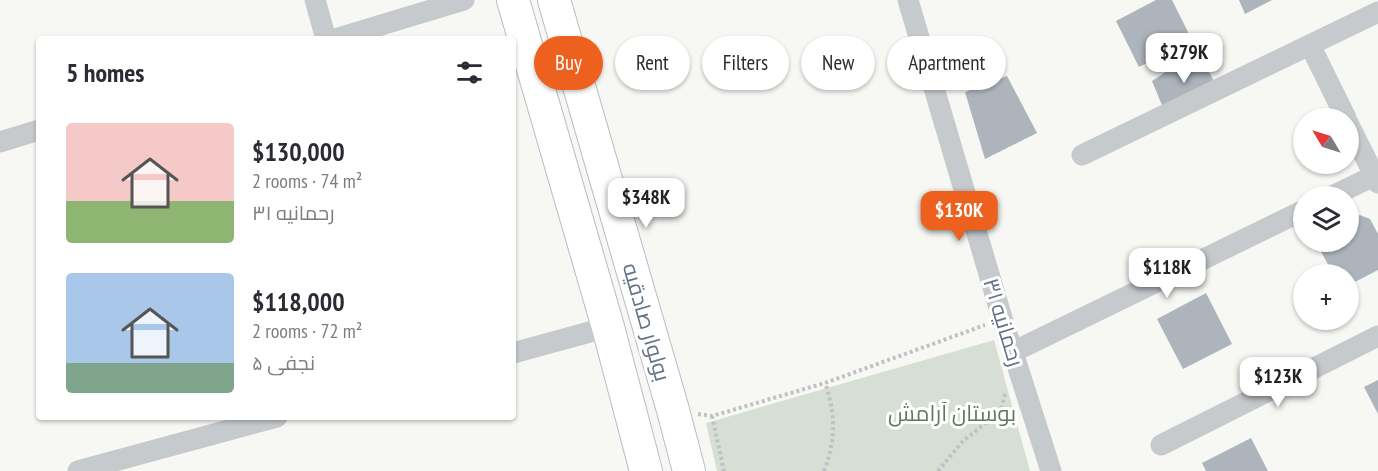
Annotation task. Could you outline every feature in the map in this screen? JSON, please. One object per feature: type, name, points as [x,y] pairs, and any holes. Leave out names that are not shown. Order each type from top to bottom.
[{"type":"main road","name":"بولوار صادقیه","points":[[513,0],[608,327],[645,471]]},
{"type":"main road","name":"بولوار صادقیه","points":[[554,0],[689,471]]},
{"type":"street","points":[[315,0],[325,36]]},
{"type":"street","points":[[345,36],[464,0]]},
{"type":"street","name":"رحمانیه ۳۱","points":[[908,0],[1002,318],[1051,471]]},
{"type":"street","points":[[1082,155],[1378,12]]},
{"type":"street","points":[[1310,45],[1341,108]]},
{"type":"street","points":[[0,142],[36,131]]},
{"type":"street","points":[[1356,186],[1377,177],[1359,143]]},
{"type":"street","points":[[1013,352],[1293,215]]},
{"type":"street","points":[[516,352],[608,327]]},
{"type":"street","points":[[1161,445],[1378,336]]},
{"type":"street","points":[[78,471],[266,420]]},
{"type":"path","points":[[673,410],[712,416],[825,383],[1002,318]]},
{"type":"path","points":[[938,471],[963,441],[1001,411],[1013,352]]},
{"type":"path","points":[[824,471],[833,444],[834,428],[833,413],[825,383]]},
{"type":"path","points":[[712,416],[724,471]]},
{"type":"green space","name":"بوستان آرامش","points":[[994,340],[1030,471],[717,471],[706,423]]},
{"type":"building","points":[[1156,0],[1172,0],[1192,40],[1139,67],[1116,21]]},
{"type":"building","points":[[1239,0],[1272,0],[1245,14]]},
{"type":"building","points":[[1198,51],[1218,89],[1166,115],[1152,81]]},
{"type":"building","points":[[1006,76],[1037,133],[985,159],[965,92],[1006,90]]},
{"type":"building","points":[[1359,216],[1370,219],[1378,234],[1378,270],[1359,280],[1359,264],[1328,264],[1321,252],[1359,252]]},
{"type":"building","points":[[1206,293],[1232,344],[1183,369],[1157,319]]},
{"type":"building","points":[[1378,380],[1378,414],[1364,387]]},
{"type":"building","points":[[1251,438],[1268,471],[1206,471],[1202,463]]}]
